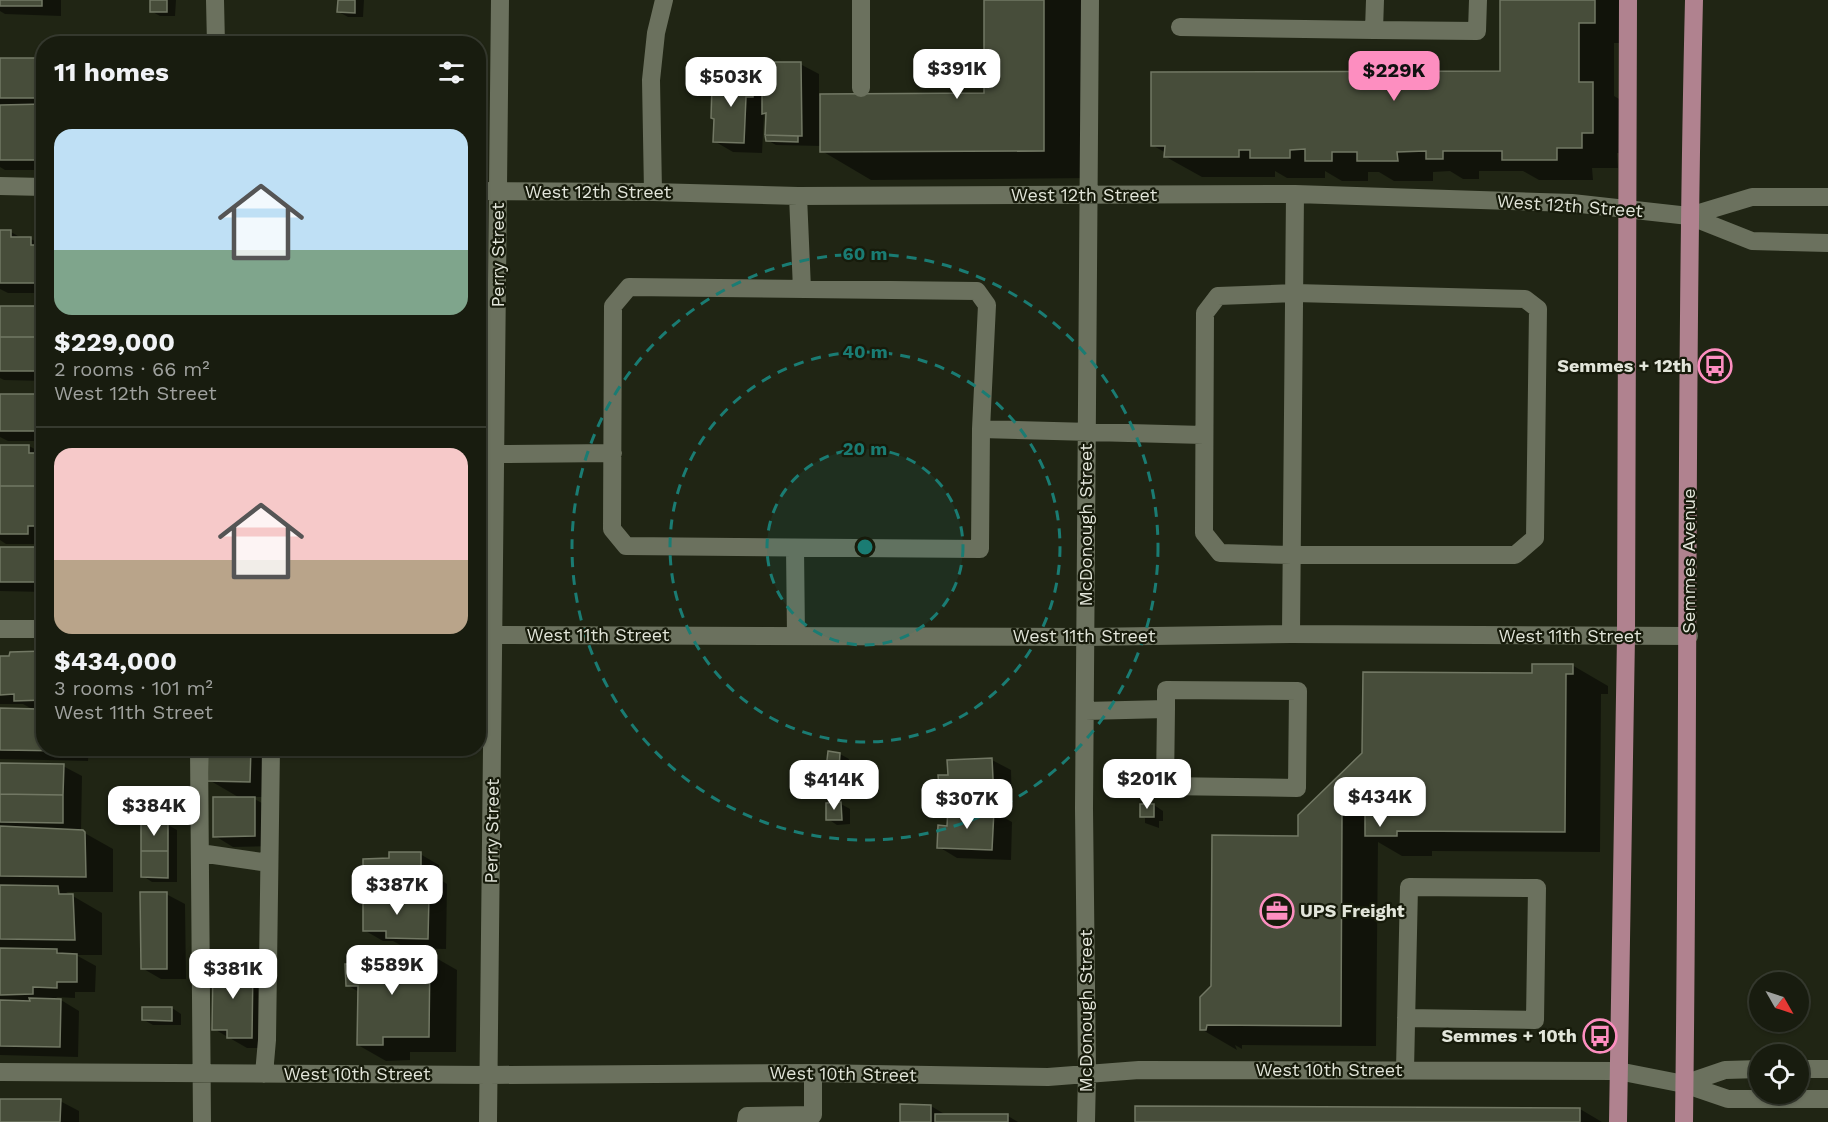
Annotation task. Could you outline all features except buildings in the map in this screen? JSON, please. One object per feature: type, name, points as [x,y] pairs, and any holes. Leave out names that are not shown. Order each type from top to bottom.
[{"type":"main road","points":[[1618,1122],[1626,636],[1628,0]]},
{"type":"main road","name":"Semmes Avenue","points":[[1684,1122],[1689,636],[1689,216],[1694,0]]},
{"type":"street","points":[[215,0],[216,36]]},
{"type":"street","name":"Perry Street","points":[[489,1122],[486,635],[496,454],[500,0]]},
{"type":"street","points":[[653,192],[651,80],[656,33],[664,0]]},
{"type":"street","points":[[861,0],[861,88]]},
{"type":"street","name":"McDonough Street","points":[[1086,1122],[1084,809],[1090,0]]},
{"type":"street","points":[[1374,30],[1375,0]]},
{"type":"street","points":[[1180,27],[1477,31],[1478,0]]},
{"type":"street","points":[[0,186],[36,187]]},
{"type":"street","name":"West 12th Street","points":[[486,191],[798,196],[1295,194],[1572,203],[1689,216],[1752,241],[1828,243]]},
{"type":"street","points":[[1291,634],[1295,194]]},
{"type":"street","points":[[798,196],[801,289]]},
{"type":"street","name":"West 12th Street","points":[[1689,216],[1752,196],[1828,197]]},
{"type":"street","points":[[629,287],[801,289],[977,291],[987,305],[981,429],[980,549],[626,546],[612,529],[613,306],[629,287]]},
{"type":"street","points":[[1295,293],[1525,299],[1538,309],[1535,538],[1515,555],[1220,553],[1204,534],[1205,313],[1218,296],[1295,293]]},
{"type":"street","points":[[981,429],[1204,435]]},
{"type":"street","points":[[496,454],[613,453]]},
{"type":"street","points":[[795,548],[796,636]]},
{"type":"street","points":[[0,628],[36,629]]},
{"type":"street","name":"West 11th Street","points":[[486,635],[1689,636]]},
{"type":"street","points":[[1166,690],[1298,692],[1297,788],[1165,786],[1166,709],[1166,690]]},
{"type":"street","points":[[1085,711],[1166,709]]},
{"type":"street","points":[[199,756],[202,1122]]},
{"type":"street","points":[[264,1074],[267,1040],[271,756]]},
{"type":"street","points":[[200,853],[268,863]]},
{"type":"street","points":[[1405,1070],[1406,1018],[1409,887],[1538,888],[1535,1020],[1406,1018]]},
{"type":"street","name":"West 10th Street","points":[[1684,1084],[1725,1070],[1749,1069]]},
{"type":"street","points":[[1809,1069],[1828,1069]]},
{"type":"street","name":"West 10th Street","points":[[0,1072],[489,1075],[813,1073],[1048,1077],[1139,1070],[1618,1071],[1684,1084],[1728,1099],[1828,1099]]},
{"type":"street","points":[[747,1122],[747,1116],[813,1115],[813,1073]]},
{"type":"place","name":"Semmes + 12th","points":[[1715,366]]},
{"type":"place","name":"UPS Freight","points":[[1277,911]]},
{"type":"place","name":"Semmes + 10th","points":[[1600,1036]]}]
